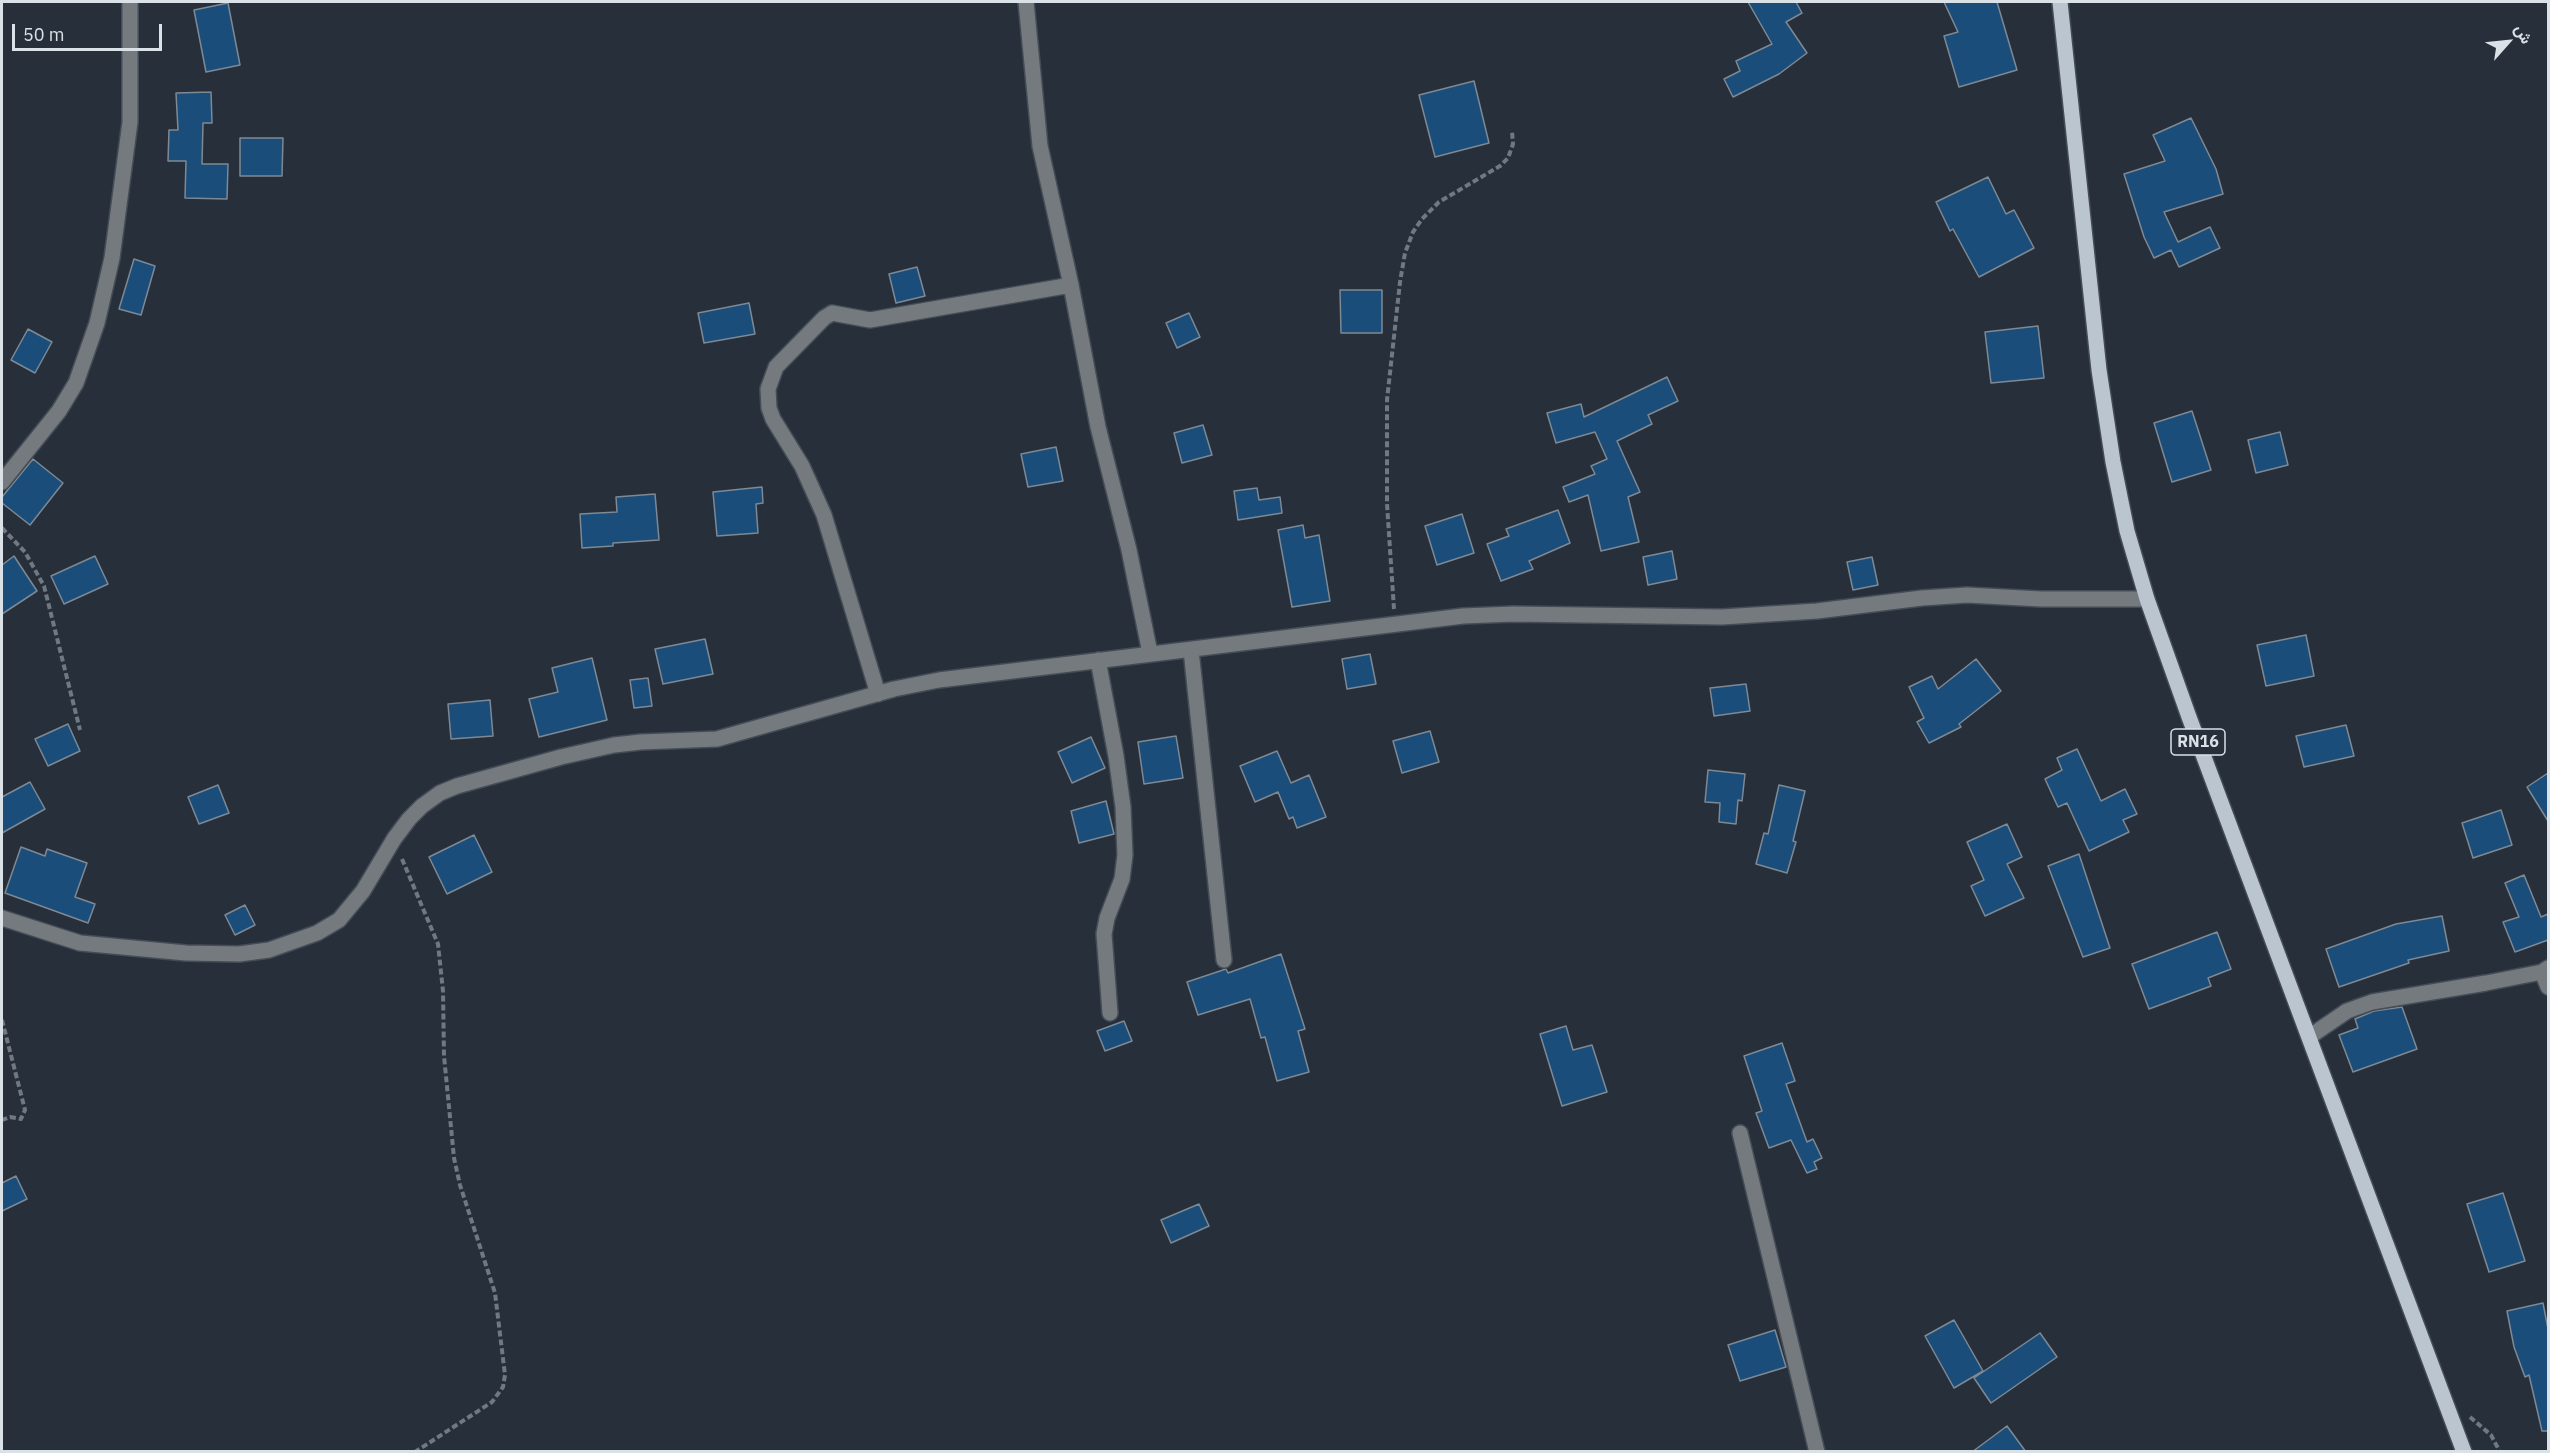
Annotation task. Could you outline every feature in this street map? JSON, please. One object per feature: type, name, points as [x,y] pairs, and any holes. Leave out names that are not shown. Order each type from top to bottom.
[{"type":"main road","name":"RN16","points":[[2060,2],[2098,370],[2127,531],[2146,599],[2464,1452]]},
{"type":"street","points":[[2,482],[59,411],[76,383],[97,323],[112,258],[130,122],[130,2]]},
{"type":"street","points":[[1026,2],[1040,146],[1071,285],[1098,427],[1129,550],[1150,653]]},
{"type":"street","points":[[878,694],[824,515],[802,466],[773,419],[769,408],[768,389],[776,367],[824,318],[832,313],[870,320],[1071,285]]},
{"type":"street","points":[[2,918],[80,943],[186,953],[239,954],[269,950],[317,933],[339,920],[363,891],[394,839],[422,806],[440,793],[457,786],[614,745],[717,739],[878,694],[939,680],[1395,623],[1513,614],[1722,616],[1817,611],[1967,595],[2041,599],[2146,599]]},
{"type":"street","points":[[1191,650],[1224,960]]},
{"type":"street","points":[[1098,660],[1116,756],[1125,836],[1122,879],[1107,918],[1104,934],[1110,1013]]},
{"type":"street","points":[[2309,1037],[2347,1011],[2372,1002],[2545,970],[2548,987]]},
{"type":"street","points":[[1740,1133],[1817,1452]]},
{"type":"path","points":[[1395,623],[1387,504],[1388,400],[1398,292],[1405,253],[1413,232],[1422,219],[1440,202],[1500,166],[1508,158],[1513,144],[1512,131]]},
{"type":"path","points":[[2,528],[25,552],[44,586],[80,730]]},
{"type":"path","points":[[394,839],[438,944],[443,991],[444,1056],[454,1158],[460,1185],[495,1293],[505,1375],[503,1387],[492,1402],[416,1452]]},
{"type":"path","points":[[2,1020],[25,1110],[21,1119],[2,1120]]},
{"type":"path","points":[[2468,1415],[2491,1435],[2500,1452]]},
{"type":"building","points":[[1748,2],[1796,2],[1802,13],[1786,22],[1807,53],[1779,74],[1733,97],[1724,79],[1740,71],[1736,61],[1772,44]]},
{"type":"building","points":[[1944,2],[1997,2],[2017,70],[1959,87],[1944,36],[1958,32]]},
{"type":"building","points":[[228,3],[240,65],[206,72],[194,10]]},
{"type":"building","points":[[1474,81],[1489,143],[1435,157],[1419,95]]},
{"type":"building","points":[[211,92],[212,123],[203,123],[202,164],[228,164],[227,199],[185,198],[186,161],[168,161],[169,130],[178,130],[176,93]]},
{"type":"building","points":[[2191,118],[2216,169],[2223,194],[2164,212],[2178,242],[2210,227],[2220,248],[2179,267],[2171,250],[2154,258],[2144,237],[2124,174],[2165,161],[2153,135]]},
{"type":"building","points":[[240,138],[283,138],[282,176],[240,176]]},
{"type":"building","points":[[1988,177],[2006,214],[2014,210],[2034,248],[1979,277],[1953,229],[1950,231],[1936,202]]},
{"type":"building","points":[[134,259],[155,266],[141,315],[119,309]]},
{"type":"building","points":[[917,267],[925,296],[896,303],[889,274]]},
{"type":"building","points":[[1340,290],[1382,290],[1382,333],[1341,333]]},
{"type":"building","points":[[749,303],[755,334],[704,343],[698,313]]},
{"type":"building","points":[[1189,313],[1200,337],[1177,348],[1166,323]]},
{"type":"building","points":[[2038,326],[2044,378],[1991,383],[1985,332]]},
{"type":"building","points":[[28,329],[52,342],[35,373],[11,360]]},
{"type":"building","points":[[1667,377],[1678,401],[1648,415],[1652,424],[1617,441],[1640,492],[1628,497],[1639,542],[1601,551],[1588,495],[1569,502],[1563,487],[1595,474],[1591,466],[1607,459],[1595,432],[1556,443],[1547,413],[1581,404],[1584,417]]},
{"type":"building","points":[[2192,411],[2211,470],[2172,482],[2154,423]]},
{"type":"building","points":[[1203,425],[1212,455],[1182,463],[1174,433]]},
{"type":"building","points":[[2280,432],[2288,465],[2256,473],[2248,440]]},
{"type":"building","points":[[1056,447],[1063,481],[1028,487],[1021,454]]},
{"type":"building","points":[[33,459],[63,483],[30,525],[2,503],[2,497]]},
{"type":"building","points":[[762,487],[763,503],[756,504],[758,533],[717,536],[713,492]]},
{"type":"building","points":[[1257,488],[1259,500],[1280,497],[1282,513],[1238,520],[1234,491]]},
{"type":"building","points":[[655,494],[659,540],[582,548],[580,514],[617,512],[616,497]]},
{"type":"building","points":[[1558,510],[1570,543],[1529,561],[1533,569],[1501,581],[1487,544],[1509,536],[1506,529]]},
{"type":"building","points":[[1462,514],[1474,553],[1437,565],[1425,526]]},
{"type":"building","points":[[1303,525],[1305,538],[1319,535],[1330,601],[1292,607],[1278,530]]},
{"type":"building","points":[[1672,551],[1677,579],[1648,585],[1643,557]]},
{"type":"building","points":[[14,556],[37,591],[2,614],[2,565]]},
{"type":"building","points":[[95,556],[108,584],[64,604],[51,576]]},
{"type":"building","points":[[1872,557],[1878,585],[1853,590],[1847,562]]},
{"type":"building","points":[[2306,635],[2314,676],[2266,686],[2257,645]]},
{"type":"building","points":[[705,639],[713,674],[663,684],[655,649]]},
{"type":"building","points":[[1370,654],[1376,684],[1347,689],[1342,659]]},
{"type":"building","points":[[592,658],[607,720],[539,737],[529,699],[558,692],[552,668]]},
{"type":"building","points":[[1976,659],[2001,691],[1959,724],[1961,727],[1929,743],[1917,722],[1924,718],[1909,687],[1932,676],[1938,689]]},
{"type":"building","points":[[648,678],[652,706],[634,708],[630,680]]},
{"type":"building","points":[[1746,684],[1750,711],[1714,716],[1710,688]]},
{"type":"building","points":[[490,700],[493,736],[451,739],[448,704]]},
{"type":"building","points":[[68,724],[80,751],[48,766],[35,739]]},
{"type":"building","points":[[2346,725],[2354,756],[2304,767],[2296,736]]},
{"type":"building","points":[[1430,731],[1439,762],[1402,773],[1393,741]]},
{"type":"building","points":[[1176,736],[1183,778],[1144,784],[1138,742]]},
{"type":"building","points":[[1091,737],[1105,768],[1072,783],[1058,752]]},
{"type":"building","points":[[2077,749],[2101,801],[2125,789],[2137,814],[2123,820],[2129,832],[2089,851],[2067,803],[2058,807],[2045,779],[2062,770],[2057,758]]},
{"type":"building","points":[[1277,751],[1291,783],[1309,775],[1326,817],[1297,828],[1293,817],[1289,819],[1278,792],[1255,802],[1240,766]]},
{"type":"building","points":[[1708,770],[1745,774],[1742,801],[1738,800],[1736,824],[1719,822],[1720,803],[1705,802]]},
{"type":"building","points":[[2548,773],[2548,821],[2527,787]]},
{"type":"building","points":[[30,782],[45,809],[2,833],[2,797]]},
{"type":"building","points":[[218,785],[229,813],[199,824],[188,797]]},
{"type":"building","points":[[1779,785],[1805,791],[1793,841],[1796,842],[1787,873],[1756,864],[1764,833],[1768,834]]},
{"type":"building","points":[[1106,801],[1114,834],[1079,843],[1071,811]]},
{"type":"building","points":[[2501,810],[2512,845],[2473,858],[2462,823]]},
{"type":"building","points":[[2007,824],[2022,857],[2007,864],[2024,898],[1985,916],[1971,886],[1984,880],[1967,842]]},
{"type":"building","points":[[474,835],[492,872],[447,894],[429,857]]},
{"type":"building","points":[[21,847],[45,856],[47,849],[87,863],[75,897],[95,904],[88,923],[5,893]]},
{"type":"building","points":[[2079,854],[2110,948],[2083,957],[2048,866]]},
{"type":"building","points":[[2524,875],[2541,917],[2548,914],[2548,940],[2515,952],[2503,922],[2519,917],[2505,883]]},
{"type":"building","points":[[245,905],[255,925],[235,935],[225,915]]},
{"type":"building","points":[[2442,916],[2449,951],[2408,960],[2409,963],[2339,987],[2326,949],[2396,924]]},
{"type":"building","points":[[2217,932],[2231,969],[2208,978],[2211,986],[2149,1009],[2132,964]]},
{"type":"building","points":[[1281,954],[1305,1029],[1298,1031],[1309,1072],[1277,1081],[1265,1037],[1261,1038],[1250,999],[1198,1015],[1187,982],[1226,969],[1228,973]]},
{"type":"building","points":[[2402,1007],[2417,1049],[2353,1072],[2339,1035],[2358,1028],[2355,1019],[2374,1011]]},
{"type":"building","points":[[1124,1021],[1132,1041],[1105,1051],[1097,1031]]},
{"type":"building","points":[[1566,1026],[1573,1050],[1592,1045],[1607,1092],[1562,1106],[1540,1034]]},
{"type":"building","points":[[1782,1043],[1795,1081],[1786,1084],[1807,1142],[1813,1139],[1822,1158],[1814,1162],[1817,1169],[1807,1173],[1791,1140],[1769,1148],[1756,1113],[1762,1111],[1744,1056]]},
{"type":"building","points":[[16,1176],[27,1199],[2,1211],[2,1183]]},
{"type":"building","points":[[2503,1193],[2525,1261],[2489,1272],[2467,1204]]},
{"type":"building","points":[[1199,1204],[1209,1226],[1171,1243],[1161,1220]]},
{"type":"building","points":[[2543,1303],[2548,1329],[2548,1431],[2542,1431],[2529,1375],[2525,1377],[2514,1347],[2507,1311]]},
{"type":"building","points":[[1954,1320],[1983,1371],[1954,1388],[1925,1336]]},
{"type":"building","points":[[1775,1330],[1786,1367],[1740,1381],[1728,1345]]},
{"type":"building","points":[[2040,1333],[2057,1357],[1991,1403],[1974,1378]]},
{"type":"building","points":[[2007,1426],[2026,1452],[1972,1452]]}]
